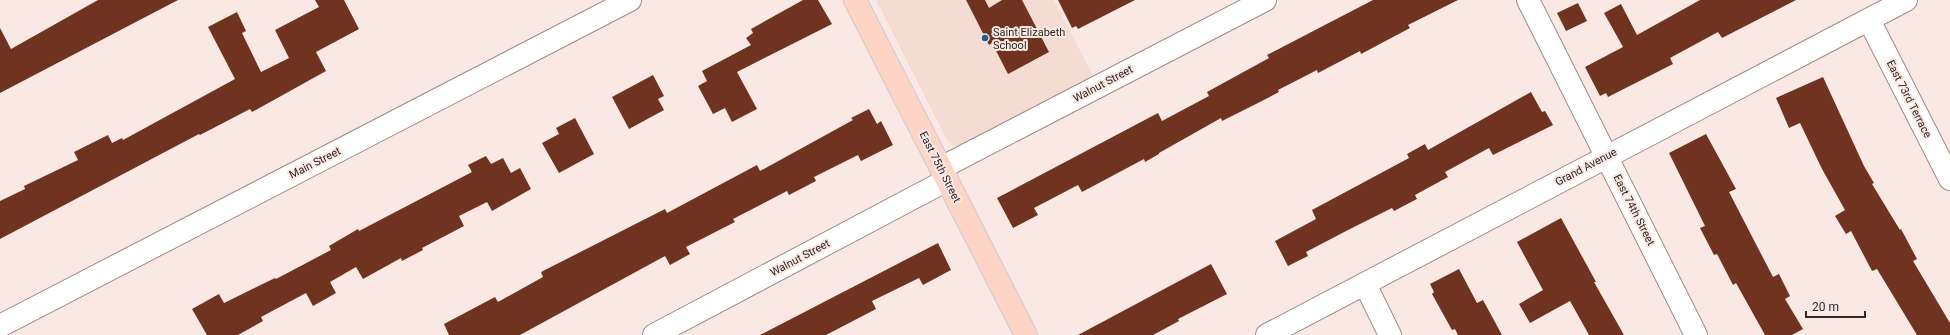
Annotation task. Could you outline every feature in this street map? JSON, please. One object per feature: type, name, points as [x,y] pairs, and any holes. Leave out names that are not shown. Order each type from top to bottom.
[{"type":"main road","name":"East 75th Street","points":[[855,0],[1026,335]]},
{"type":"street","name":"Main Street","points":[[0,326],[630,0]]},
{"type":"street","name":"Walnut Street","points":[[654,335],[944,174],[1265,0]]},
{"type":"street","name":"East 74th Street","points":[[1528,0],[1696,335]]},
{"type":"street","name":"Grand Avenue","points":[[1266,335],[1906,0]]},
{"type":"street","name":"East 73rd Terrace","points":[[1869,20],[1950,179]]},
{"type":"street","points":[[1365,284],[1390,335]]},
{"type":"shaded area","name":"Saint Elizabeth School","points":[[876,0],[1054,0],[1093,76],[960,146],[953,146],[947,140]]},
{"type":"building","points":[[98,0],[178,0],[0,93],[0,28],[11,49]]},
{"type":"building","points":[[315,0],[344,0],[359,29],[316,52],[326,71],[252,112],[250,109],[200,135],[199,134],[0,239],[0,201],[25,189],[24,186],[78,160],[74,152],[108,135],[112,143],[122,138],[123,140],[235,79],[208,27],[237,12],[246,31],[242,33],[261,72],[289,58],[275,30],[319,7]]},
{"type":"building","points":[[803,0],[818,0],[832,24],[737,72],[757,109],[732,122],[725,108],[713,114],[698,86],[707,81],[702,71],[751,45],[746,38],[753,33],[751,29]]},
{"type":"building","name":"Saint Elizabeth School","points":[[966,0],[985,0],[989,8],[1002,0],[1022,0],[1049,52],[1008,74],[992,43],[989,45]]},
{"type":"building","points":[[1058,0],[1135,0],[1078,29],[1076,26],[1072,28]]},
{"type":"building","points":[[1373,0],[1458,0],[1408,25],[1410,28],[1361,54],[1360,51],[1318,73],[1317,70],[1278,90],[1279,92],[1222,121],[1221,118],[1145,162],[1144,159],[1082,192],[1078,185],[1034,208],[1038,215],[1013,228],[997,198],[1158,113],[1162,121],[1209,96],[1207,92],[1269,58],[1267,55]]},
{"type":"building","points":[[1700,0],[1796,0],[1722,38],[1718,32],[1670,58],[1673,64],[1608,97],[1606,93],[1600,96],[1585,67],[1623,47],[1604,13],[1621,4],[1637,35]]},
{"type":"building","points":[[1578,3],[1587,21],[1566,31],[1557,13]]},
{"type":"building","points":[[653,75],[664,96],[658,99],[664,110],[629,129],[612,97]]},
{"type":"building","points":[[1823,77],[1864,166],[1874,183],[1872,184],[1900,230],[1901,229],[1917,259],[1913,261],[1950,323],[1950,335],[1917,335],[1877,269],[1872,271],[1851,231],[1846,234],[1835,216],[1845,210],[1822,169],[1800,123],[1789,128],[1776,98]]},
{"type":"building","points":[[1531,92],[1542,112],[1545,111],[1553,125],[1493,155],[1489,148],[1445,172],[1448,177],[1415,195],[1417,199],[1394,211],[1392,208],[1348,230],[1306,252],[1308,256],[1288,266],[1275,241],[1316,219],[1312,210],[1409,158],[1407,154],[1425,144],[1428,150]]},
{"type":"building","points":[[869,109],[877,124],[881,121],[893,145],[861,161],[858,155],[814,177],[816,181],[789,195],[787,191],[733,219],[735,222],[686,247],[690,254],[670,265],[665,256],[520,335],[449,335],[444,324],[495,297],[498,302],[543,277],[541,272],[665,209],[667,213],[757,165],[760,171],[853,120],[851,118]]},
{"type":"building","points":[[575,118],[594,154],[559,173],[542,143],[559,134],[556,128]]},
{"type":"building","points":[[1706,134],[1736,189],[1729,192],[1773,277],[1779,274],[1790,296],[1785,299],[1803,329],[1792,335],[1765,335],[1736,283],[1733,285],[1717,254],[1714,255],[1700,228],[1705,226],[1669,153]]},
{"type":"building","points":[[486,156],[491,164],[503,158],[511,173],[520,168],[531,189],[492,211],[487,202],[459,216],[464,226],[422,248],[423,250],[402,261],[401,258],[363,279],[356,267],[330,282],[336,293],[313,306],[306,293],[261,317],[263,321],[238,335],[207,335],[192,309],[219,294],[224,303],[275,278],[276,279],[331,250],[329,246],[358,229],[359,231],[472,172],[468,165]]},
{"type":"building","points":[[1561,218],[1596,282],[1594,282],[1624,335],[1589,335],[1570,301],[1530,323],[1519,304],[1543,290],[1517,242]]},
{"type":"building","points":[[938,243],[951,270],[923,285],[919,278],[872,301],[876,309],[826,335],[760,335]]},
{"type":"building","points":[[1211,264],[1227,294],[1178,319],[1179,321],[1153,335],[1078,335]]},
{"type":"building","points":[[1459,269],[1477,303],[1483,300],[1502,335],[1458,335],[1455,329],[1452,330],[1432,294],[1434,292],[1430,284]]},
{"type":"place","name":"Saint Elizabeth School","points":[[985,38]]}]
